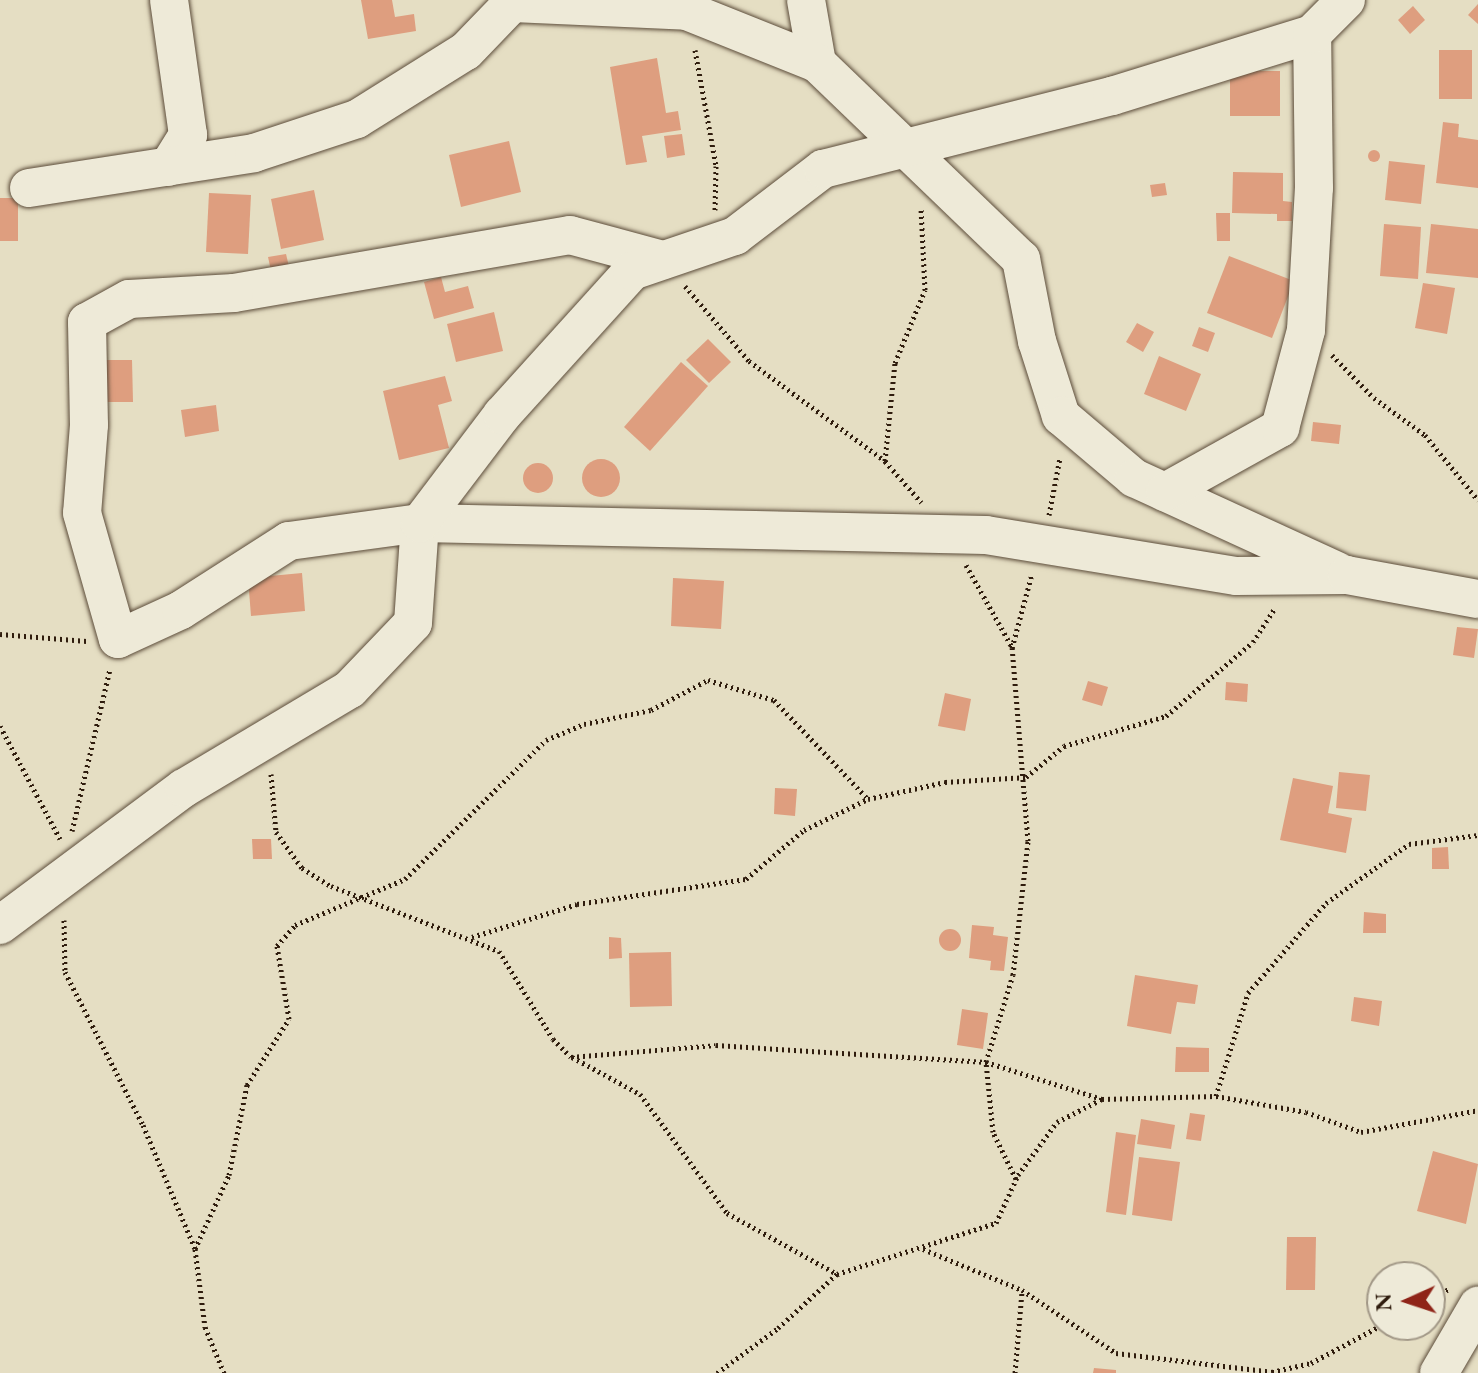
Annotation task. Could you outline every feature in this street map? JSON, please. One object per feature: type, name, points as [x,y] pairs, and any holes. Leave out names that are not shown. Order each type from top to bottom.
[{"type":"street","points":[[168,167],[188,135],[169,0]]},
{"type":"street","points":[[806,0],[817,63]]},
{"type":"street","points":[[0,925],[65,866],[184,788],[350,689],[413,623],[420,523],[502,415],[632,271],[735,236],[823,169],[915,156],[1312,34],[1346,0]]},
{"type":"street","points":[[29,188],[254,153],[357,119],[466,51],[514,2],[687,11],[817,63],[1021,259],[1037,341],[1061,416],[1134,478],[1347,575]]},
{"type":"street","points":[[1165,492],[1280,428],[1306,330],[1314,188],[1312,34]]},
{"type":"street","points":[[663,260],[570,235],[234,293],[129,299],[87,322],[89,425],[82,513],[118,639],[181,610],[289,541],[420,523],[653,531],[825,528],[950,536],[986,535],[1236,576],[1347,575],[1478,599]]},
{"type":"street","points":[[1439,1373],[1478,1306]]},
{"type":"path","points":[[687,11],[716,166],[714,243]]},
{"type":"path","points":[[885,461],[895,363],[925,290],[915,156]]},
{"type":"path","points":[[663,260],[749,361],[885,461],[950,536],[1012,648]]},
{"type":"path","points":[[1306,330],[1374,398],[1425,435],[1478,500]]},
{"type":"path","points":[[1016,1180],[993,1132],[986,1062],[1013,975],[1028,841],[1026,777],[1012,648],[1060,480],[1061,416]]},
{"type":"path","points":[[472,937],[577,904],[746,879],[804,830],[868,799],[945,782],[1026,777],[1064,746],[1166,716],[1253,642],[1295,576]]},
{"type":"path","points":[[0,634],[76,642],[118,639],[65,866],[65,972],[143,1125],[195,1249],[205,1327],[224,1373]]},
{"type":"path","points":[[195,1249],[229,1175],[247,1085],[289,1019],[277,946],[295,925],[405,879],[546,740],[584,724],[651,710],[708,680],[774,700],[868,799]]},
{"type":"path","points":[[0,726],[65,866]]},
{"type":"path","points":[[268,739],[276,832],[302,868],[359,896],[472,937],[499,951],[553,1039],[571,1057],[640,1094],[727,1213],[837,1274]]},
{"type":"path","points":[[1216,1096],[1248,993],[1326,903],[1409,844],[1478,835]]},
{"type":"path","points":[[571,1057],[716,1045],[986,1062],[1102,1099],[1216,1096],[1306,1112],[1361,1132],[1478,1110]]},
{"type":"path","points":[[717,1373],[778,1328],[837,1274],[923,1249],[996,1223],[1016,1180],[1057,1122],[1102,1099]]},
{"type":"path","points":[[923,1249],[1022,1290],[1116,1353],[1272,1372],[1311,1363],[1366,1334]]},
{"type":"path","points":[[1015,1373],[1022,1290]]},
{"type":"building","points":[[361,0],[392,0],[395,17],[414,14],[416,31],[368,39]]},
{"type":"building","points":[[1478,4],[1478,24],[1468,15]]},
{"type":"building","points":[[1413,6],[1425,20],[1410,34],[1398,20]]},
{"type":"building","points":[[1439,50],[1472,50],[1472,99],[1439,99]]},
{"type":"building","points":[[657,58],[666,113],[678,111],[681,130],[642,136],[647,162],[626,165],[610,67]]},
{"type":"building","points":[[1230,71],[1280,71],[1280,116],[1230,116]]},
{"type":"building","points":[[1443,122],[1459,124],[1458,137],[1478,140],[1478,188],[1436,183]]},
{"type":"building","points":[[682,134],[685,155],[667,158],[664,136]]},
{"type":"building","points":[[509,141],[521,192],[461,207],[449,155]]},
{"type":"building","points":[[1374,150],[1380,156],[1374,162],[1368,156]]},
{"type":"building","points":[[1389,161],[1425,165],[1421,204],[1385,200]]},
{"type":"building","points":[[1233,172],[1283,173],[1283,201],[1292,202],[1292,221],[1277,221],[1277,214],[1232,213]]},
{"type":"building","points":[[1165,183],[1167,195],[1152,197],[1150,185]]},
{"type":"building","points":[[314,190],[324,240],[281,249],[271,199]]},
{"type":"building","points":[[209,193],[251,195],[248,254],[206,252]]},
{"type":"building","points":[[0,198],[18,198],[18,241],[0,241]]},
{"type":"building","points":[[1216,213],[1230,213],[1230,241],[1217,241]]},
{"type":"building","points":[[1384,224],[1421,227],[1418,279],[1380,276]]},
{"type":"building","points":[[1431,224],[1478,229],[1478,278],[1426,273]]},
{"type":"building","points":[[286,254],[290,271],[272,275],[268,257]]},
{"type":"building","points":[[1229,256],[1294,281],[1272,338],[1207,313]]},
{"type":"building","points":[[441,277],[445,292],[468,286],[474,308],[434,319],[424,282]]},
{"type":"building","points":[[1423,283],[1455,288],[1447,334],[1415,328]]},
{"type":"building","points":[[494,312],[503,351],[456,362],[447,324]]},
{"type":"building","points":[[1137,323],[1154,332],[1143,352],[1126,342]]},
{"type":"building","points":[[1199,327],[1215,333],[1208,352],[1192,346]]},
{"type":"building","points":[[708,339],[731,362],[709,383],[686,360]]},
{"type":"building","points":[[1159,356],[1201,374],[1186,411],[1144,394]]},
{"type":"building","points":[[100,360],[132,360],[133,402],[100,402]]},
{"type":"building","points":[[681,362],[708,386],[650,451],[624,427]]},
{"type":"building","points":[[445,376],[452,401],[438,405],[449,448],[399,460],[383,391]]},
{"type":"building","points":[[216,405],[219,431],[185,437],[181,410]]},
{"type":"building","points":[[1313,422],[1341,425],[1339,444],[1311,441]]},
{"type":"building","points":[[601,459],[614,465],[620,478],[614,491],[601,497],[588,491],[582,478],[588,465]]},
{"type":"building","points":[[538,463],[549,467],[553,478],[549,489],[538,493],[527,489],[523,478],[527,467]]},
{"type":"building","points":[[302,573],[305,611],[251,616],[248,578]]},
{"type":"building","points":[[673,578],[724,581],[721,629],[671,626]]},
{"type":"building","points":[[1457,627],[1478,629],[1474,658],[1453,655]]},
{"type":"building","points":[[1088,681],[1108,687],[1102,706],[1082,700]]},
{"type":"building","points":[[1226,682],[1248,684],[1247,702],[1225,700]]},
{"type":"building","points":[[945,693],[971,699],[965,731],[938,726]]},
{"type":"building","points":[[1339,772],[1370,775],[1366,811],[1336,808]]},
{"type":"building","points":[[1293,778],[1333,786],[1328,813],[1352,818],[1346,853],[1280,840]]},
{"type":"building","points":[[775,788],[797,789],[795,816],[774,814]]},
{"type":"building","points":[[252,839],[271,839],[272,859],[253,859]]},
{"type":"building","points":[[1448,847],[1449,869],[1432,869],[1432,848]]},
{"type":"building","points":[[1364,912],[1386,914],[1386,933],[1363,933]]},
{"type":"building","points":[[972,925],[994,927],[993,935],[1008,937],[1004,971],[990,970],[991,961],[969,958]]},
{"type":"building","points":[[950,929],[958,932],[961,940],[958,948],[950,951],[942,948],[939,940],[942,932]]},
{"type":"building","points":[[609,937],[621,938],[622,958],[609,959]]},
{"type":"building","points":[[671,952],[672,1006],[630,1007],[629,953]]},
{"type":"building","points":[[1135,975],[1198,985],[1195,1004],[1177,1002],[1171,1034],[1127,1026]]},
{"type":"building","points":[[1354,997],[1382,1001],[1379,1026],[1351,1021]]},
{"type":"building","points":[[962,1009],[988,1013],[983,1049],[957,1045]]},
{"type":"building","points":[[1176,1047],[1209,1048],[1209,1072],[1175,1072]]},
{"type":"building","points":[[1190,1113],[1205,1115],[1201,1141],[1186,1139]]},
{"type":"building","points":[[1141,1119],[1175,1125],[1171,1149],[1137,1144]]},
{"type":"building","points":[[1116,1132],[1136,1135],[1126,1215],[1106,1212]]},
{"type":"building","points":[[1433,1151],[1478,1164],[1466,1224],[1417,1211]]},
{"type":"building","points":[[1139,1157],[1180,1162],[1172,1221],[1132,1215]]},
{"type":"building","points":[[1287,1237],[1316,1237],[1315,1290],[1286,1290]]},
{"type":"building","points":[[1094,1368],[1116,1370],[1116,1373],[1093,1373]]}]
